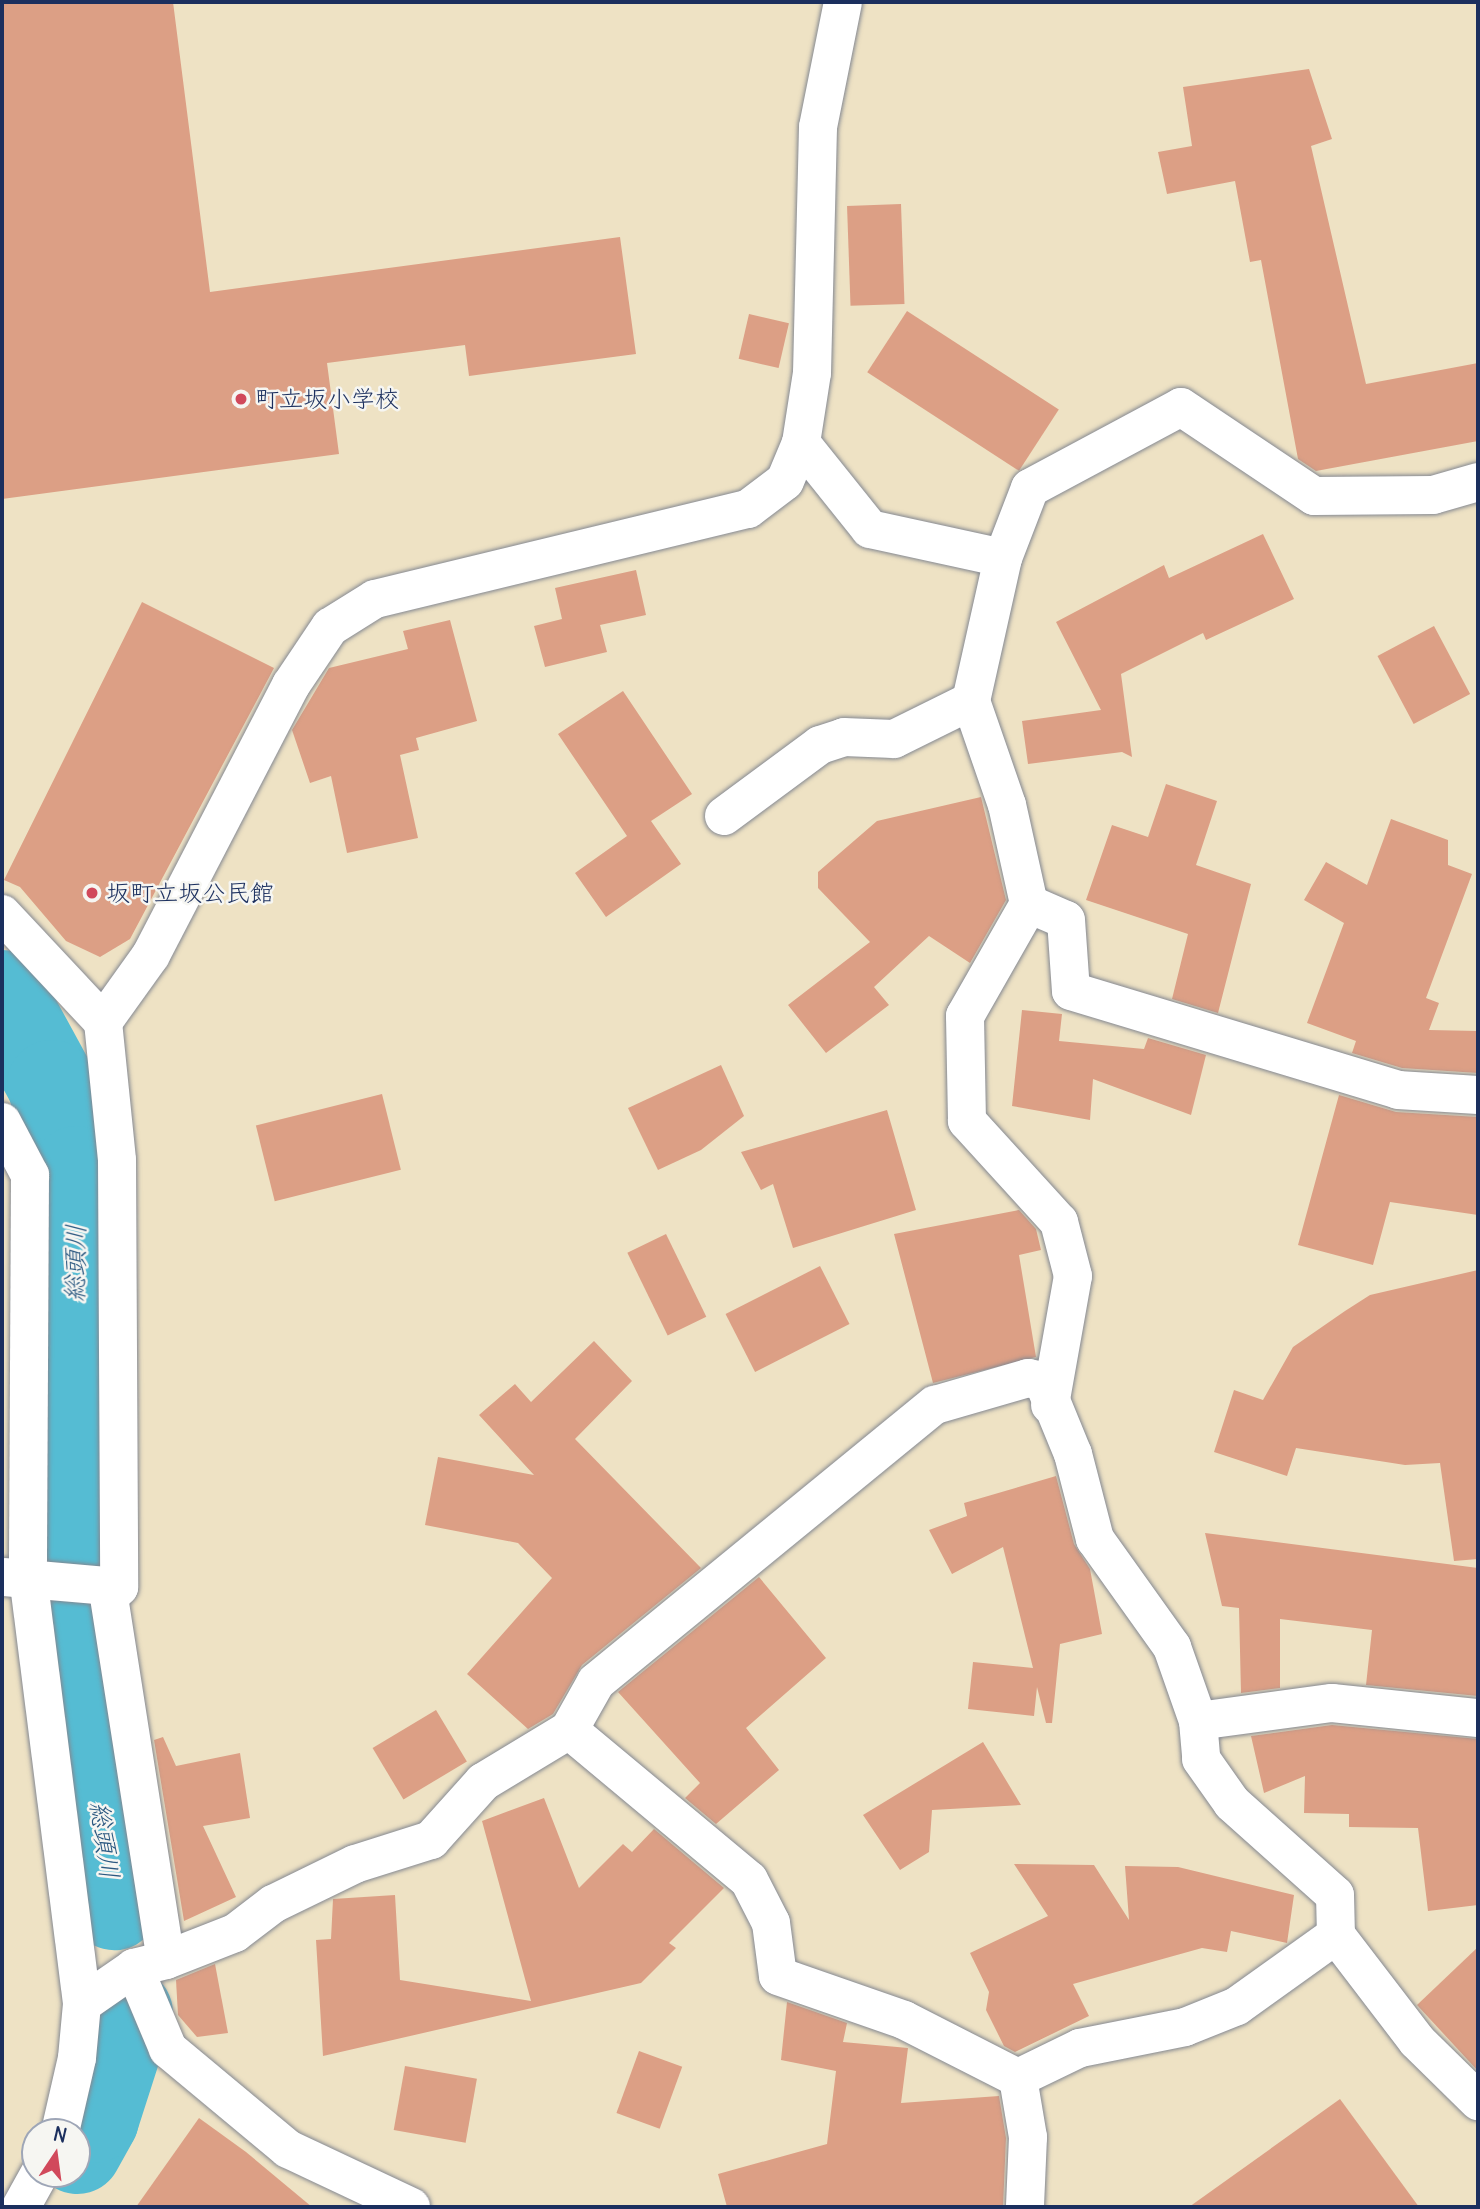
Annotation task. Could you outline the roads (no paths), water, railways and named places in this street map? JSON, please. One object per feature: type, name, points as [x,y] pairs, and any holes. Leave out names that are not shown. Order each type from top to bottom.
[{"type":"street","points":[[103,1022],[151,956],[290,685],[330,627],[374,599],[748,509],[785,481],[801,443],[817,290],[818,127],[843,2]]},
{"type":"street","points":[[1050,1405],[1073,1276],[1059,1222],[967,1121],[965,1016],[1029,904],[1007,805],[971,701],[1003,558],[1030,488],[1090,461],[1181,407],[1314,496],[1433,495],[1478,482]]},
{"type":"street","points":[[801,443],[870,529],[1003,558]]},
{"type":"street","points":[[724,816],[820,745],[844,737],[894,739],[971,701]]},
{"type":"street","points":[[1029,904],[1066,920],[1071,990],[1398,1090],[1478,1095]]},
{"type":"street","points":[[2,914],[103,1022],[117,1160],[119,1587],[109,1597],[150,1964],[168,2049],[288,2149],[411,2207]]},
{"type":"street","points":[[2,1122],[30,1175],[15,1576],[82,2004],[77,2058],[63,2118]]},
{"type":"street","points":[[82,2004],[150,1964],[235,1933],[273,1904],[355,1864],[431,1840],[482,1782],[569,1730],[596,1682],[935,1405],[1028,1378],[1043,1381],[1050,1405],[1073,1454],[1096,1539],[1171,1647],[1198,1721],[1201,1759],[1232,1803],[1335,1895],[1336,1935],[1409,2030],[1475,2089]]},
{"type":"street","points":[[15,1576],[119,1587]]},
{"type":"street","points":[[1198,1721],[1332,1703],[1478,1718]]},
{"type":"street","points":[[569,1730],[749,1880],[771,1923],[778,1976],[904,2020],[1018,2078]]},
{"type":"street","points":[[1018,2078],[1080,2049],[1185,2027],[1237,2006],[1336,1935]]},
{"type":"street","points":[[1018,2078],[1028,2137],[1025,2207]]},
{"type":"street","points":[[21,2207],[31,2188]]},
{"type":"waterway","name":"総頭川","points":[[2,994],[51,1084],[76,1170],[72,1549]]},
{"type":"waterway","name":"総頭川","points":[[74,1609],[114,1905]]},
{"type":"waterway","name":"総頭川","points":[[91,2123],[128,2012]]},
{"type":"place","name":"町立坂小学校","points":[[241,399]]},
{"type":"place","name":"坂町立坂公民館","points":[[92,893]]}]
